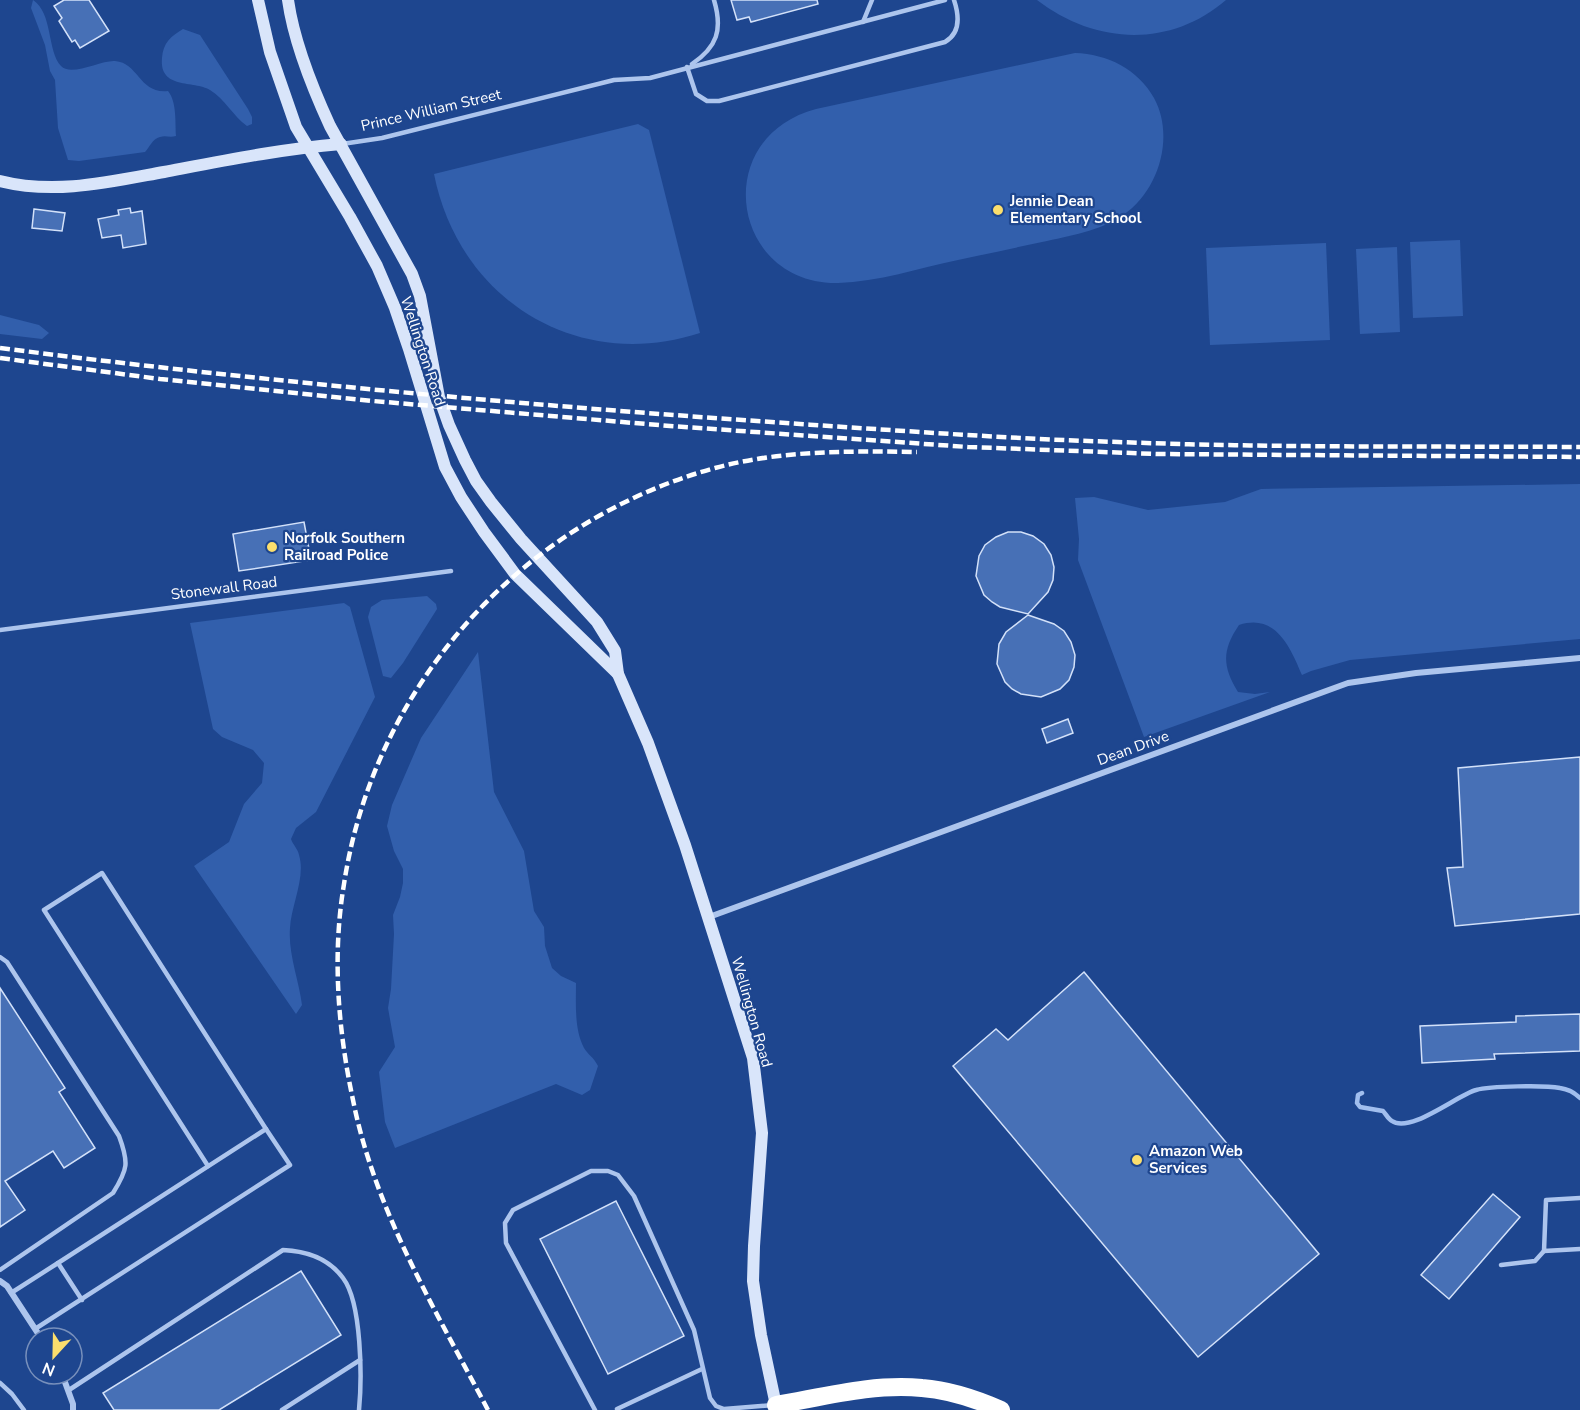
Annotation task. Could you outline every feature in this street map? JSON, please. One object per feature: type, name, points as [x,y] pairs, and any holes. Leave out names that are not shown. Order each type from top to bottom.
[{"type":"highway","points":[[777,1407],[868,1389],[897,1387],[948,1392],[1001,1410]]},
{"type":"main road","name":"Wellington Road","points":[[258,0],[270,52],[292,117],[306,147],[350,217],[377,266],[410,349],[444,467],[461,498],[515,574],[618,674]]},
{"type":"main road","name":"Wellington Road","points":[[288,0],[292,22],[319,102],[412,274],[422,306],[442,406],[476,482],[521,539],[597,622],[615,651],[618,674],[648,743],[686,845],[753,1058],[762,1133],[753,1281],[761,1335],[777,1407]]},
{"type":"main road","name":"Prince William Street","points":[[0,181],[26,187],[47,188],[84,185],[306,147],[341,144]]},
{"type":"street","name":"Dean Drive","points":[[708,917],[1348,683],[1416,673],[1580,658]]},
{"type":"street","points":[[0,1281],[33,1326]]},
{"type":"street","points":[[67,1386],[73,1410]]},
{"type":"lane","points":[[714,0],[718,13],[716,38],[706,54],[687,68],[696,94],[714,102],[945,42],[954,35],[957,28],[958,12],[954,0]]},
{"type":"lane","points":[[863,22],[872,0]]},
{"type":"lane","name":"Prince William Street","points":[[341,144],[382,138],[614,80],[644,79],[945,0]]},
{"type":"lane","name":"Stonewall Road","points":[[0,630],[451,571]]},
{"type":"lane","points":[[40,1326],[290,1165],[102,873],[44,910],[208,1166]]},
{"type":"lane","points":[[0,957],[8,962],[119,1136],[127,1159],[122,1178],[113,1193],[0,1270]]},
{"type":"lane","points":[[11,1293],[266,1129]]},
{"type":"lane","points":[[596,1410],[506,1243],[504,1233],[505,1223],[513,1210],[591,1171],[608,1171],[618,1175],[634,1196],[694,1330],[710,1398],[716,1406],[724,1409],[777,1407]]},
{"type":"lane","points":[[1501,1265],[1535,1261],[1544,1251],[1546,1200],[1580,1198]]},
{"type":"lane","points":[[69,1390],[283,1250],[301,1251],[329,1264],[345,1280],[356,1312],[360,1360],[359,1410]]},
{"type":"lane","points":[[1544,1251],[1580,1250]]},
{"type":"lane","points":[[58,1263],[82,1300]]},
{"type":"lane","points":[[282,1410],[360,1360]]},
{"type":"lane","points":[[617,1408],[702,1369]]},
{"type":"lane","points":[[0,1383],[24,1410]]},
{"type":"shaded area","points":[[33,0],[44,14],[54,51],[61,66],[72,70],[109,61],[123,63],[151,88],[168,91],[174,106],[176,136],[157,138],[145,152],[79,161],[68,160],[58,128],[55,80],[50,71],[45,45],[31,8]]},
{"type":"shaded area","points":[[1037,0],[1226,0],[1204,16],[1180,27],[1156,33],[1132,35],[1107,32],[1083,25],[1059,15]]},
{"type":"shaded area","points":[[183,29],[200,35],[248,109],[252,117],[252,124],[247,126],[210,90],[172,80],[166,75],[162,58],[164,48],[171,37]]},
{"type":"shaded area","points":[[1075,53],[1099,56],[1130,71],[1147,88],[1160,113],[1163,145],[1154,177],[1136,205],[1114,221],[1063,237],[883,277],[838,283],[802,277],[775,261],[756,236],[747,208],[748,177],[759,149],[782,125],[816,109]]},
{"type":"shaded area","points":[[638,124],[649,130],[700,333],[654,343],[610,343],[568,333],[530,316],[497,290],[469,258],[448,219],[434,174]]},
{"type":"shaded area","points":[[1460,240],[1463,316],[1413,318],[1410,242]]},
{"type":"shaded area","points":[[1326,243],[1330,340],[1210,345],[1206,248]]},
{"type":"shaded area","points":[[1397,247],[1400,332],[1360,334],[1356,249]]},
{"type":"shaded area","points":[[0,315],[39,325],[49,333],[42,339],[0,334]]},
{"type":"shaded area","points":[[1580,484],[1580,639],[1350,660],[1302,675],[1287,644],[1272,628],[1252,623],[1239,625],[1229,642],[1226,658],[1233,683],[1238,692],[1255,694],[1270,692],[1144,737],[1078,560],[1079,539],[1075,498],[1094,497],[1148,510],[1225,502],[1261,489]]},
{"type":"shaded area","points":[[427,596],[436,604],[437,609],[391,678],[383,676],[368,617],[371,607],[382,600]]},
{"type":"shaded area","points":[[344,603],[350,607],[375,697],[316,812],[296,828],[291,839],[301,864],[290,928],[291,947],[302,1005],[296,1014],[194,866],[229,842],[244,804],[262,783],[264,763],[253,750],[222,737],[213,729],[190,623]]},
{"type":"shaded area","points":[[478,652],[494,792],[524,851],[534,911],[544,927],[545,946],[552,968],[561,976],[576,983],[576,1016],[581,1041],[598,1066],[590,1090],[582,1095],[556,1084],[395,1148],[385,1122],[379,1072],[395,1047],[388,1008],[394,934],[393,915],[400,897],[403,869],[394,851],[387,826],[392,805],[421,738]]},
{"type":"building","points":[[64,0],[89,0],[109,31],[80,48],[75,40],[72,42],[59,21],[62,18],[54,6]]},
{"type":"building","points":[[731,0],[817,0],[818,4],[751,22],[749,17],[737,20]]},
{"type":"building","points":[[130,208],[131,213],[142,211],[146,244],[123,248],[121,235],[102,238],[98,219],[119,215],[118,210]]},
{"type":"building","points":[[34,209],[65,213],[62,231],[32,228]]},
{"type":"building","name":"Norfolk Southern Railroad Police","points":[[304,522],[311,560],[239,571],[233,534]]},
{"type":"building","points":[[1008,532],[1021,532],[1033,536],[1044,544],[1051,555],[1054,567],[1053,580],[1048,592],[1028,614],[1000,607],[992,602],[984,595],[976,576],[979,556],[985,545]]},
{"type":"building","points":[[1028,615],[1054,624],[1064,631],[1075,655],[1074,667],[1069,680],[1060,689],[1041,697],[1021,694],[1012,689],[1005,682],[997,664],[999,644],[1006,632]]},
{"type":"building","points":[[1068,719],[1073,733],[1047,743],[1042,729]]},
{"type":"building","points":[[1580,757],[1580,914],[1455,926],[1447,868],[1463,867],[1458,768]]},
{"type":"building","name":"Amazon Web Services","points":[[1084,972],[1319,1254],[1198,1357],[953,1066],[996,1029],[1008,1040]]},
{"type":"building","points":[[0,988],[65,1088],[59,1092],[95,1148],[64,1168],[53,1151],[5,1181],[25,1210],[0,1227]]},
{"type":"building","points":[[1580,1014],[1580,1051],[1494,1054],[1495,1059],[1422,1063],[1420,1026],[1516,1022],[1516,1016]]},
{"type":"building","points":[[1493,1194],[1520,1217],[1449,1299],[1421,1275]]},
{"type":"building","points":[[616,1201],[684,1336],[608,1374],[540,1239]]},
{"type":"building","points":[[301,1271],[341,1335],[219,1410],[114,1410],[103,1393]]},
{"type":"waterway","points":[[1362,1093],[1358,1095],[1357,1103],[1360,1107],[1383,1111],[1391,1120],[1400,1124],[1422,1118],[1476,1090],[1518,1086],[1553,1087],[1568,1090],[1580,1098]]},
{"type":"railway","points":[[0,348],[200,372],[500,401],[959,434],[1078,441],[1234,445],[1580,447]]},
{"type":"railway","points":[[0,358],[160,379],[373,401],[670,426],[968,447],[1158,454],[1580,457]]},
{"type":"railway","points":[[488,1410],[428,1298],[392,1221],[363,1141],[348,1074],[338,992],[340,911],[361,811],[387,743],[423,679],[468,622],[520,571],[579,528],[645,493],[715,468],[740,462],[815,453],[917,452]]},
{"type":"place","name":"Jennie Dean Elementary School","points":[[998,210]]},
{"type":"place","name":"Norfolk Southern Railroad Police","points":[[272,547]]},
{"type":"place","name":"Amazon Web Services","points":[[1137,1160]]}]
